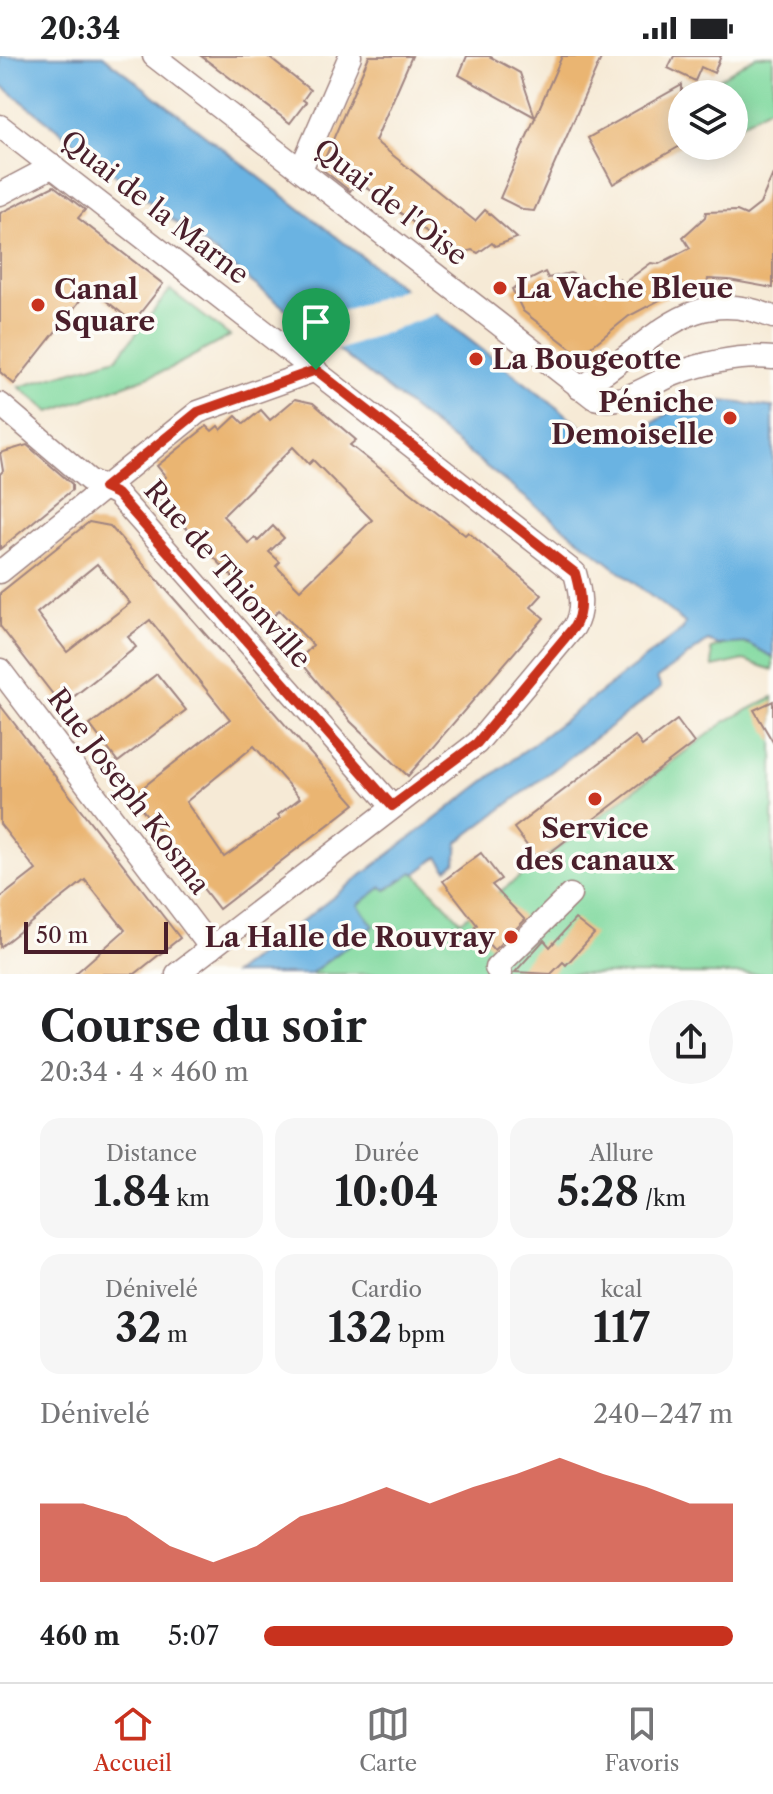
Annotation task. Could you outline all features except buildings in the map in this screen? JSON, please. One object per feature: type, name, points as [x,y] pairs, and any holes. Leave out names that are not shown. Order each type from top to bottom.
[{"type":"street","name":"Quai de l'Oise","points":[[154,56],[579,388],[606,401],[627,397],[700,366],[753,356],[773,358]]},
{"type":"street","points":[[301,169],[350,56]]},
{"type":"street","name":"Quai de la Marne","points":[[0,126],[575,573],[580,617],[574,627],[477,743],[392,806]]},
{"type":"street","points":[[0,194],[53,166]]},
{"type":"street","points":[[579,388],[600,377],[672,320],[691,311],[738,307],[773,317]]},
{"type":"street","points":[[0,572],[198,412],[316,370]]},
{"type":"street","name":"Rue de Thionville","points":[[0,404],[89,480],[117,494],[392,806]]},
{"type":"street","name":"Rue Joseph Kosma","points":[[0,670],[211,948]]},
{"type":"street","points":[[177,974],[392,806]]},
{"type":"street","points":[[501,974],[496,968],[570,895]]},
{"type":"green space","points":[[756,56],[773,56],[773,105],[748,120],[748,80],[717,80]]},
{"type":"green space","points":[[170,290],[230,336],[169,369],[50,412],[19,387],[117,358]]},
{"type":"green space","points":[[733,642],[754,646],[768,653],[773,657],[773,670],[744,660],[713,667],[711,649]]},
{"type":"green space","points":[[773,697],[773,974],[310,974],[373,927],[357,905],[383,886],[387,890],[413,871],[461,921],[726,721]]},
{"type":"water","points":[[0,56],[103,56],[591,434],[627,435],[650,426],[682,406],[697,402],[725,401],[773,407],[773,657],[747,643],[718,645],[708,641],[657,678],[661,688],[458,842],[456,862],[447,869],[438,857],[386,890],[382,887],[358,905],[374,926],[310,974],[233,974],[683,629],[685,623],[0,84]]},
{"type":"pier","points":[[406,288],[439,313],[336,351],[302,325]]},
{"type":"place","name":"La Vache Bleue","points":[[500,288]]},
{"type":"place","name":"Canal Square","points":[[38,305]]},
{"type":"place","name":"La Bougeotte","points":[[476,359]]},
{"type":"place","name":"Péniche Demoiselle","points":[[730,418]]},
{"type":"place","name":"Service des canaux","points":[[595,799]]},
{"type":"place","name":"La Halle de Rouvray","points":[[511,937]]},
{"type":"route","points":[[316,370],[575,573],[578,584],[580,617],[574,627],[477,743],[392,806],[117,494],[104,488],[198,412],[316,370]]}]
